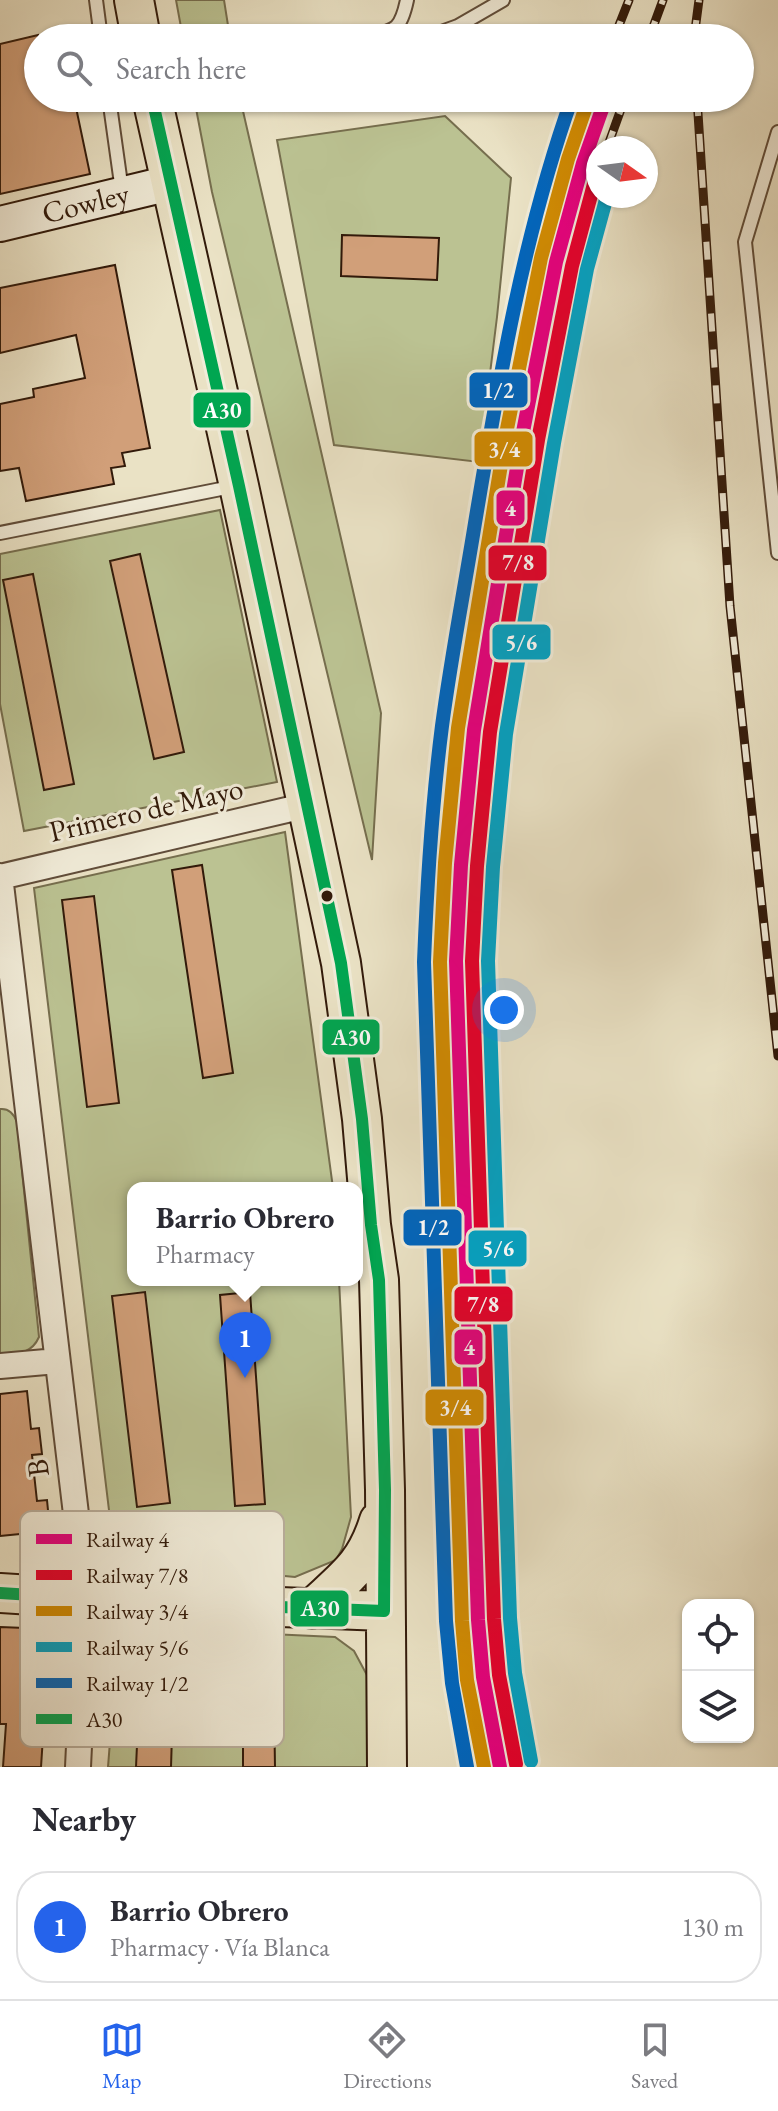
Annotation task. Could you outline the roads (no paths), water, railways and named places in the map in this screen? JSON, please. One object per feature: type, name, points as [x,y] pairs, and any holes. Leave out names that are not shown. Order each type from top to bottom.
[{"type":"main road","points":[[155,112],[341,963],[379,1280],[385,1490],[387,1767]]},
{"type":"main road","points":[[312,1609],[341,1583],[367,1553],[379,1521],[385,1490]]},
{"type":"main road","points":[[0,1593],[20,1594]]},
{"type":"main road","points":[[284,1608],[384,1611]]},
{"type":"street","name":"Cowley","points":[[0,224],[170,183]]},
{"type":"street","name":"Primero de Mayo","points":[[0,877],[308,805]]},
{"type":"street","name":"B","points":[[0,877],[11,1078],[57,1361],[75,1511]]},
{"type":"street","points":[[0,1366],[57,1361]]},
{"type":"street","name":"B","points":[[78,1767],[79,1747]]},
{"type":"lane","points":[[96,0],[99,24]]},
{"type":"lane","points":[[399,24],[407,0]]},
{"type":"lane","points":[[461,24],[503,0]]},
{"type":"lane","points":[[111,112],[123,195]]},
{"type":"lane","points":[[778,132],[745,242],[778,553]]},
{"type":"lane","points":[[0,533],[239,486]]},
{"type":"railway","points":[[620,24],[629,0]]},
{"type":"railway","points":[[654,24],[663,0]]},
{"type":"railway","points":[[696,24],[699,0]]},
{"type":"railway","points":[[485,1767],[470,1682],[464,1620],[443,1054],[442,961],[446,864],[478,612],[508,434],[543,260],[570,155],[586,112]]},
{"type":"railway","points":[[611,136],[620,112]]},
{"type":"railway","points":[[698,112],[730,606],[778,1056]]},
{"type":"railway","points":[[516,1767],[498,1678],[491,1617],[472,960],[473,868],[488,733],[537,440],[590,208]]},
{"type":"rail line","name":"1/2","points":[[467,1767],[452,1683],[446,1621],[424,962],[428,874],[446,701],[503,362],[526,255],[567,112]]},
{"type":"rail line","name":"3/4","points":[[484,1767],[467,1680],[462,1621],[440,962],[445,863],[458,728],[506,434],[541,258],[584,112]]},
{"type":"rail line","name":"4","points":[[500,1767],[483,1677],[478,1620],[456,961],[461,865],[474,730],[522,437],[556,262],[583,163],[601,112]]},
{"type":"rail line","name":"7/8","points":[[516,1764],[499,1675],[494,1619],[472,961],[477,866],[490,732],[538,440],[572,266],[588,208]]},
{"type":"rail line","name":"5/6","points":[[531,1761],[515,1673],[510,1618],[488,961],[493,867],[506,734],[554,443],[587,269],[604,208]]},
{"type":"place","name":"Barrio Obrero","points":[[245,1378]]}]
